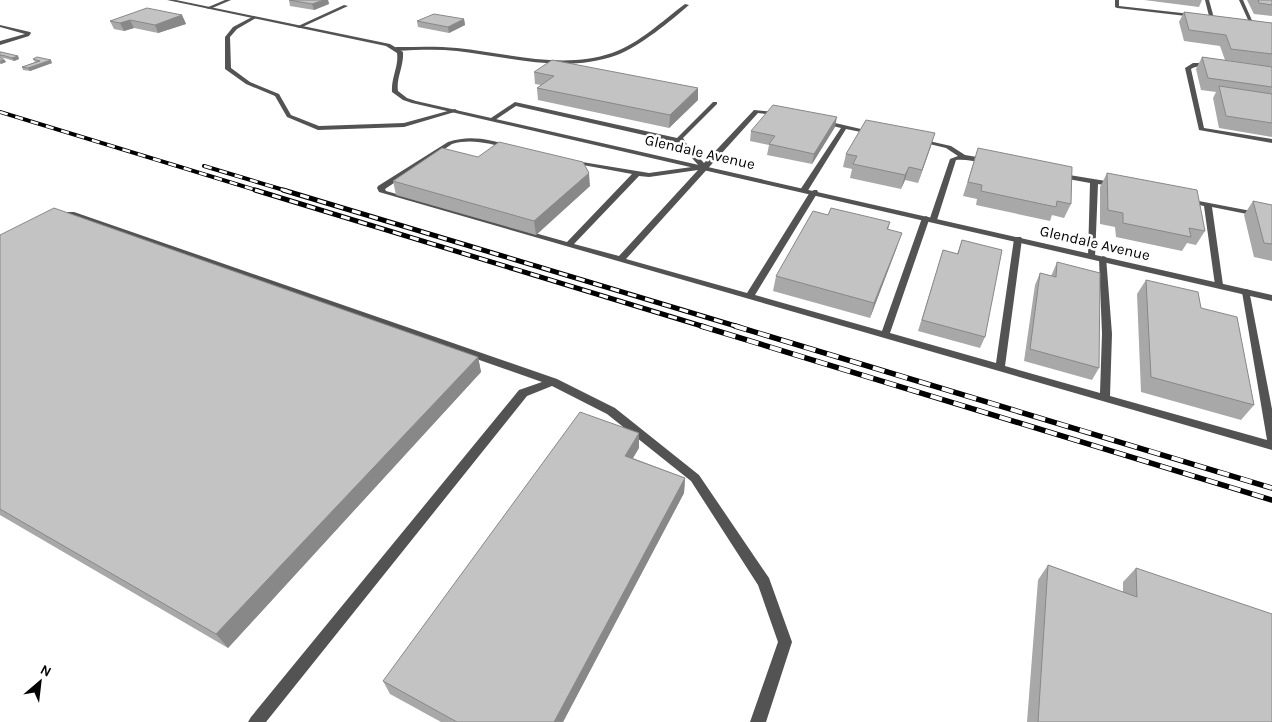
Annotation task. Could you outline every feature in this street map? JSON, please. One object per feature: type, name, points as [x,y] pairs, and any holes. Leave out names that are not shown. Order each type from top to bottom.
[{"type":"street","points":[[169,0],[388,45],[396,49],[438,48],[504,57],[558,61],[594,59],[627,48],[687,5]]},
{"type":"street","points":[[208,8],[229,0]]},
{"type":"street","points":[[1068,0],[1083,0]]},
{"type":"street","points":[[1117,0],[1117,7],[1220,20]]},
{"type":"street","points":[[1207,0],[1212,18]]},
{"type":"street","points":[[1241,0],[1252,24]]},
{"type":"street","points":[[298,26],[346,6]]},
{"type":"street","points":[[254,17],[230,30],[226,40],[228,69],[248,83],[277,95],[289,116],[318,128],[360,127],[404,125],[456,111]]},
{"type":"street","points":[[1236,22],[1262,25]]},
{"type":"street","points":[[0,26],[28,33],[27,35],[0,43]]},
{"type":"street","name":"Glendale Avenue","points":[[396,49],[400,52],[401,59],[394,89],[398,95],[414,102],[1272,298]]},
{"type":"street","points":[[1222,66],[1193,64],[1188,68],[1201,129],[1272,141]]},
{"type":"street","points":[[681,141],[680,138],[688,128],[715,102]]},
{"type":"street","points":[[493,119],[515,104],[681,141],[704,167]]},
{"type":"street","points":[[620,260],[756,111],[788,115]]},
{"type":"street","points":[[816,121],[883,134]]},
{"type":"street","points":[[804,190],[845,126]]},
{"type":"street","points":[[520,149],[473,138],[461,139],[450,143],[381,188],[383,192],[1272,446]]},
{"type":"street","points":[[911,139],[949,147],[958,151],[963,156]]},
{"type":"street","points":[[886,335],[953,159],[963,156],[994,162]]},
{"type":"street","points":[[567,160],[649,175],[704,167]]},
{"type":"street","points":[[1049,172],[1123,187]]},
{"type":"street","points":[[568,245],[637,173]]},
{"type":"street","points":[[1092,256],[1094,181]]},
{"type":"street","points":[[749,297],[814,192]]},
{"type":"street","points":[[1180,198],[1272,217]]},
{"type":"street","points":[[1208,204],[1219,286]]},
{"type":"street","points":[[53,222],[71,214],[552,382],[611,411],[696,478],[764,582],[785,642],[758,722]]},
{"type":"street","points":[[1000,369],[1018,239]]},
{"type":"street","points":[[1103,259],[1107,334],[1105,397]]},
{"type":"street","points":[[1246,292],[1272,439]]},
{"type":"street","points":[[256,722],[523,393],[552,382]]},
{"type":"building","points":[[289,0],[324,0],[312,4]]},
{"type":"building","points":[[1258,0],[1272,0],[1272,5],[1259,3]]},
{"type":"building","points":[[147,8],[182,15],[155,25],[130,20],[120,23],[110,21]]},
{"type":"building","points":[[1184,12],[1272,23],[1272,54],[1231,49],[1226,35],[1189,30]]},
{"type":"building","points":[[434,14],[464,19],[448,27],[417,21]]},
{"type":"building","points":[[0,52],[18,56],[12,58],[0,56]]},
{"type":"building","points":[[37,57],[51,60],[28,68],[22,67],[40,61],[33,59]]},
{"type":"building","points":[[1202,57],[1272,67],[1272,87],[1208,78]]},
{"type":"building","points":[[552,60],[698,88],[670,115],[537,88],[554,76],[534,72]]},
{"type":"building","points":[[1219,86],[1272,94],[1272,123],[1226,116]]},
{"type":"building","points":[[773,105],[837,117],[814,154],[769,144],[775,136],[751,131]]},
{"type":"building","points":[[866,120],[935,133],[922,170],[909,167],[905,175],[853,164],[857,156],[846,154]]},
{"type":"building","points":[[499,142],[583,162],[589,173],[534,221],[393,181],[442,148],[478,157]]},
{"type":"building","points":[[978,148],[1072,167],[1071,204],[1057,201],[1056,207],[981,191],[982,185],[968,182]]},
{"type":"building","points":[[1107,173],[1197,190],[1205,231],[1189,228],[1191,237],[1123,223],[1123,213],[1108,210]]},
{"type":"building","points":[[1253,201],[1272,205],[1272,244],[1264,243]]},
{"type":"building","points":[[54,208],[478,357],[216,634],[0,509],[0,235]]},
{"type":"building","points":[[831,208],[890,222],[887,229],[902,233],[874,303],[776,276],[813,211],[828,215]]},
{"type":"building","points":[[962,240],[1002,250],[985,337],[922,320],[943,250],[958,254]]},
{"type":"building","points":[[1057,262],[1100,273],[1099,368],[1030,349],[1040,273],[1056,277]]},
{"type":"building","points":[[1146,280],[1198,292],[1201,308],[1237,317],[1254,405],[1151,377]]},
{"type":"building","points":[[580,412],[639,433],[625,456],[685,478],[554,722],[457,722],[383,681]]},
{"type":"building","points":[[1048,565],[1137,597],[1136,568],[1272,614],[1272,722],[1038,722]]},
{"type":"railway","points":[[0,112],[259,191]]},
{"type":"railway","points":[[204,166],[287,191]]},
{"type":"railway","points":[[255,190],[705,327]]},
{"type":"railway","points":[[283,190],[739,327]]},
{"type":"railway","points":[[701,326],[1272,500]]},
{"type":"railway","points":[[735,326],[1272,488]]}]
